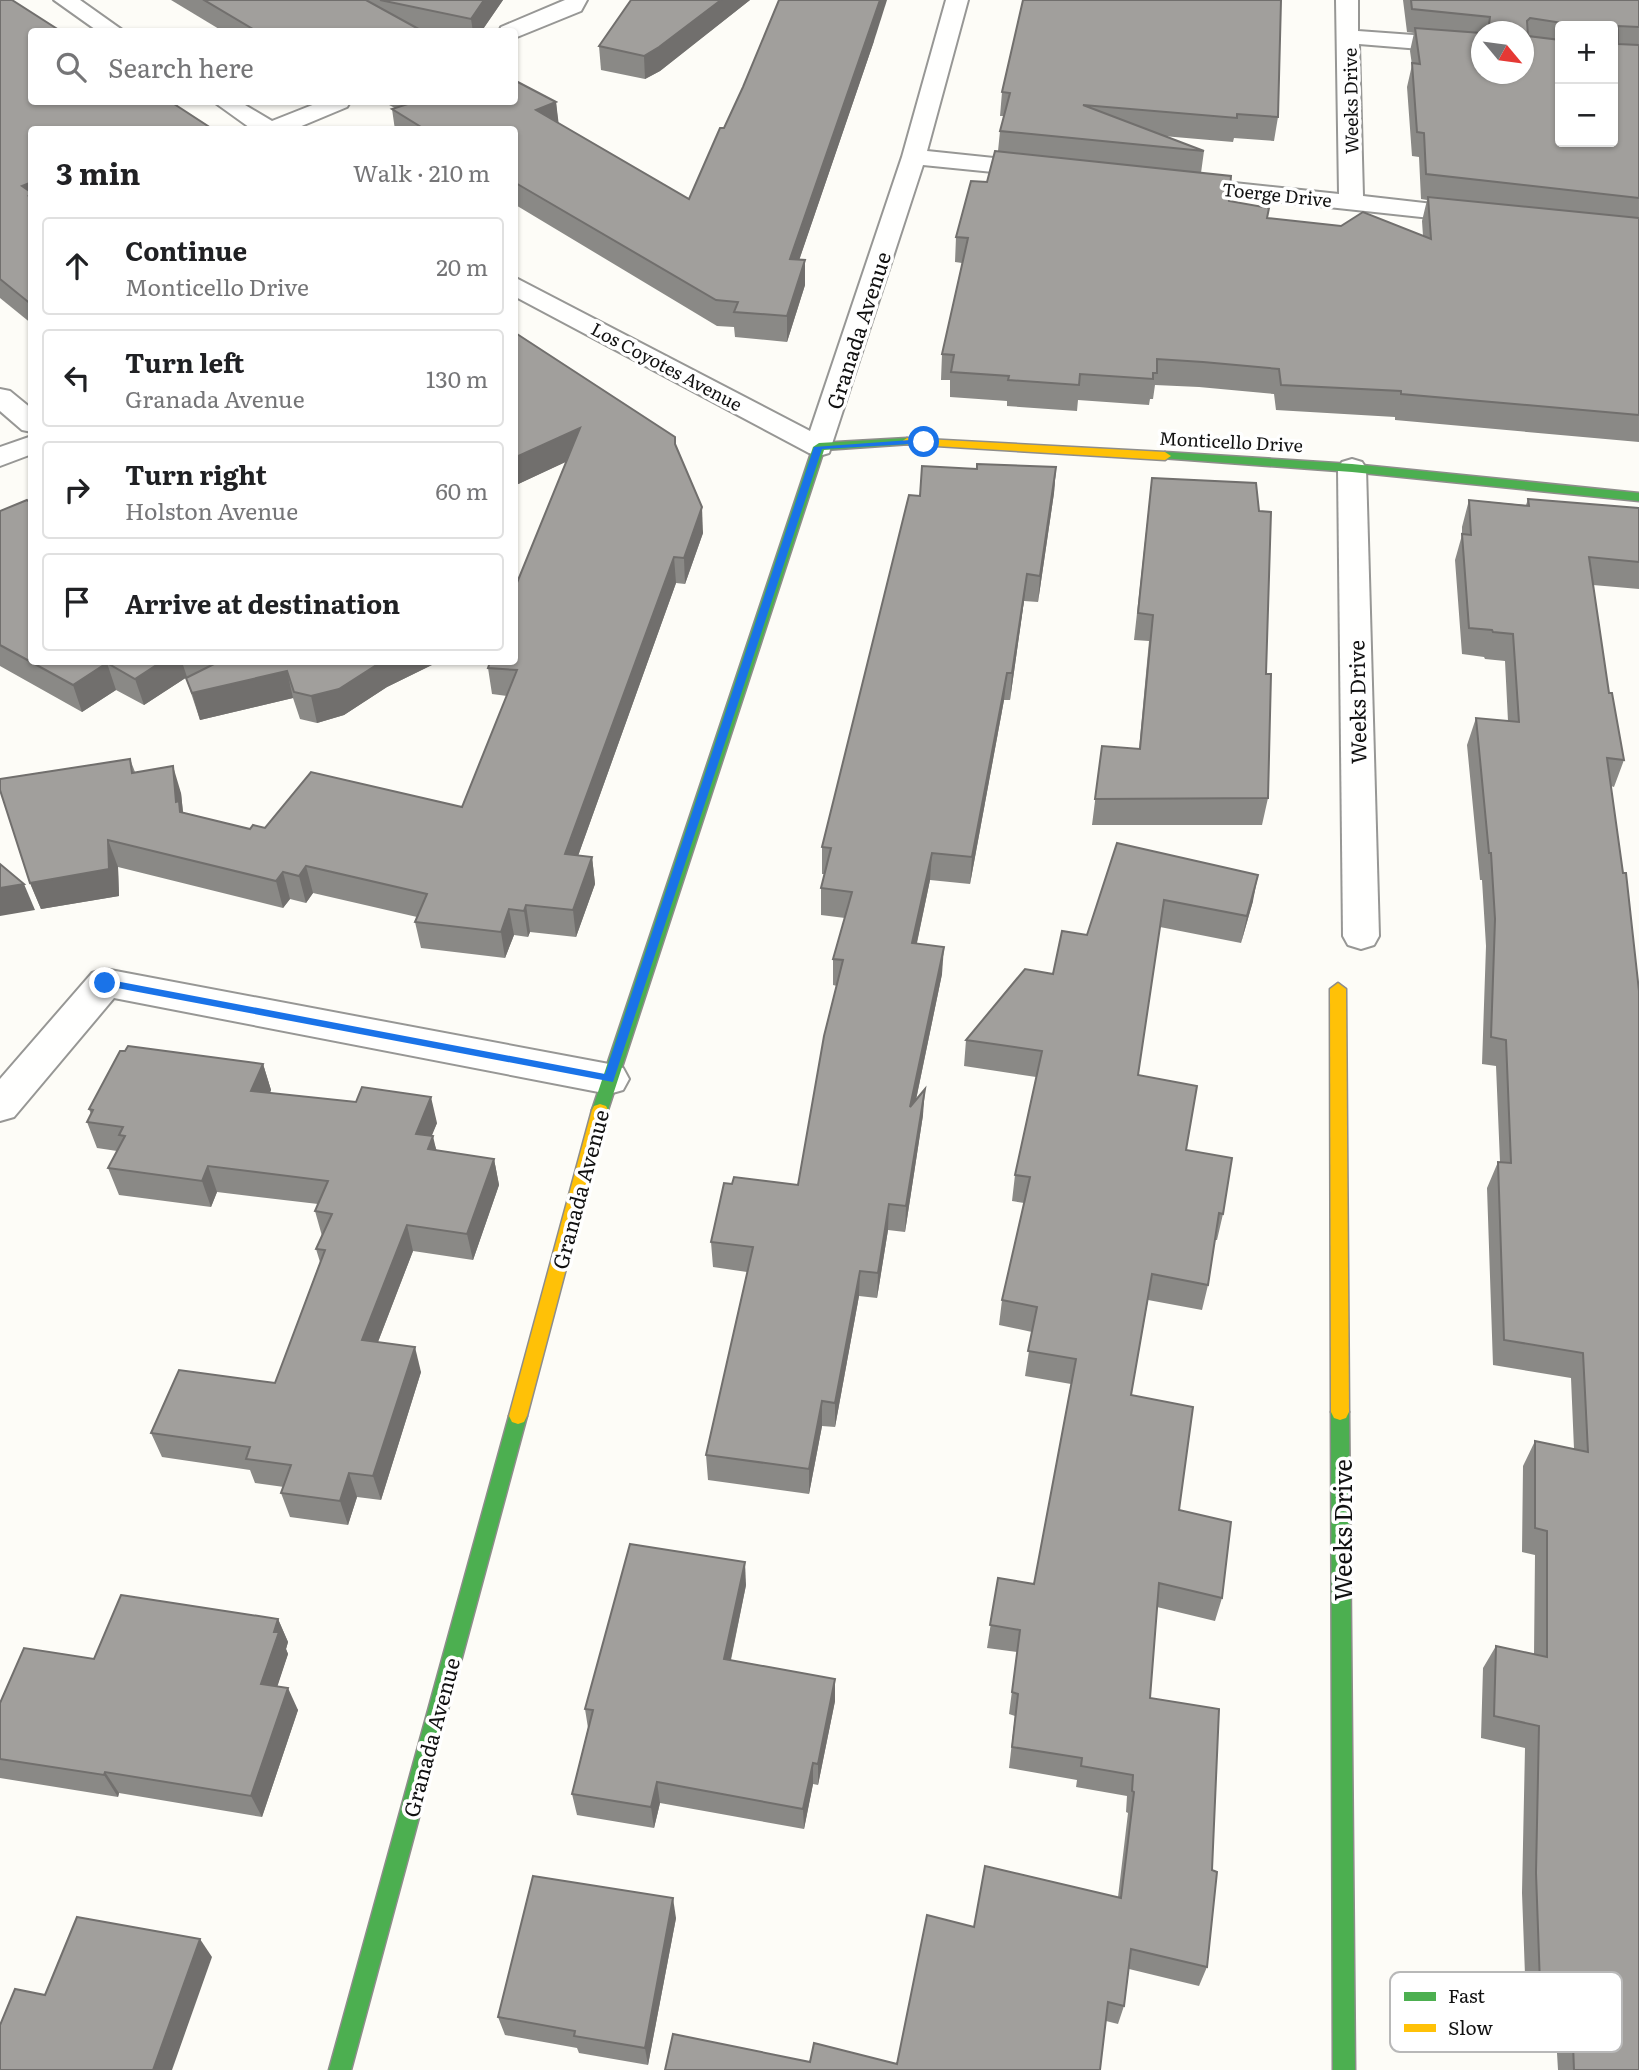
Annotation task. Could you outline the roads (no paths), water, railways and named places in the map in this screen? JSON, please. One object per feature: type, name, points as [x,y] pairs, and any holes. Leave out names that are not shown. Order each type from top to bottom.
[{"type":"street","points":[[65,0],[109,28]]},
{"type":"street","points":[[518,28],[573,6],[576,0]]},
{"type":"street","name":"Granada Avenue","points":[[340,2070],[609,1079],[914,157],[957,0]]},
{"type":"street","name":"Weeks Drive","points":[[1347,0],[1351,201]]},
{"type":"street","points":[[1349,37],[1471,46]]},
{"type":"street","points":[[230,105],[264,126]]},
{"type":"street","points":[[280,126],[331,105]]},
{"type":"street","points":[[914,157],[1065,172]]},
{"type":"street","name":"Toerge Drive","points":[[1160,182],[1502,218]]},
{"type":"street","name":"Los Coyotes Avenue","points":[[518,287],[819,447]]},
{"type":"street","points":[[0,397],[28,421]]},
{"type":"street","name":"Monticello Drive","points":[[819,447],[924,442],[1352,468],[1639,497]]},
{"type":"street","points":[[0,457],[28,446]]},
{"type":"street","name":"Weeks Drive","points":[[1352,468],[1361,936]]},
{"type":"street","points":[[0,1106],[105,983],[609,1079]]},
{"type":"street","name":"Weeks Drive","points":[[1338,989],[1343,2070]]}]
